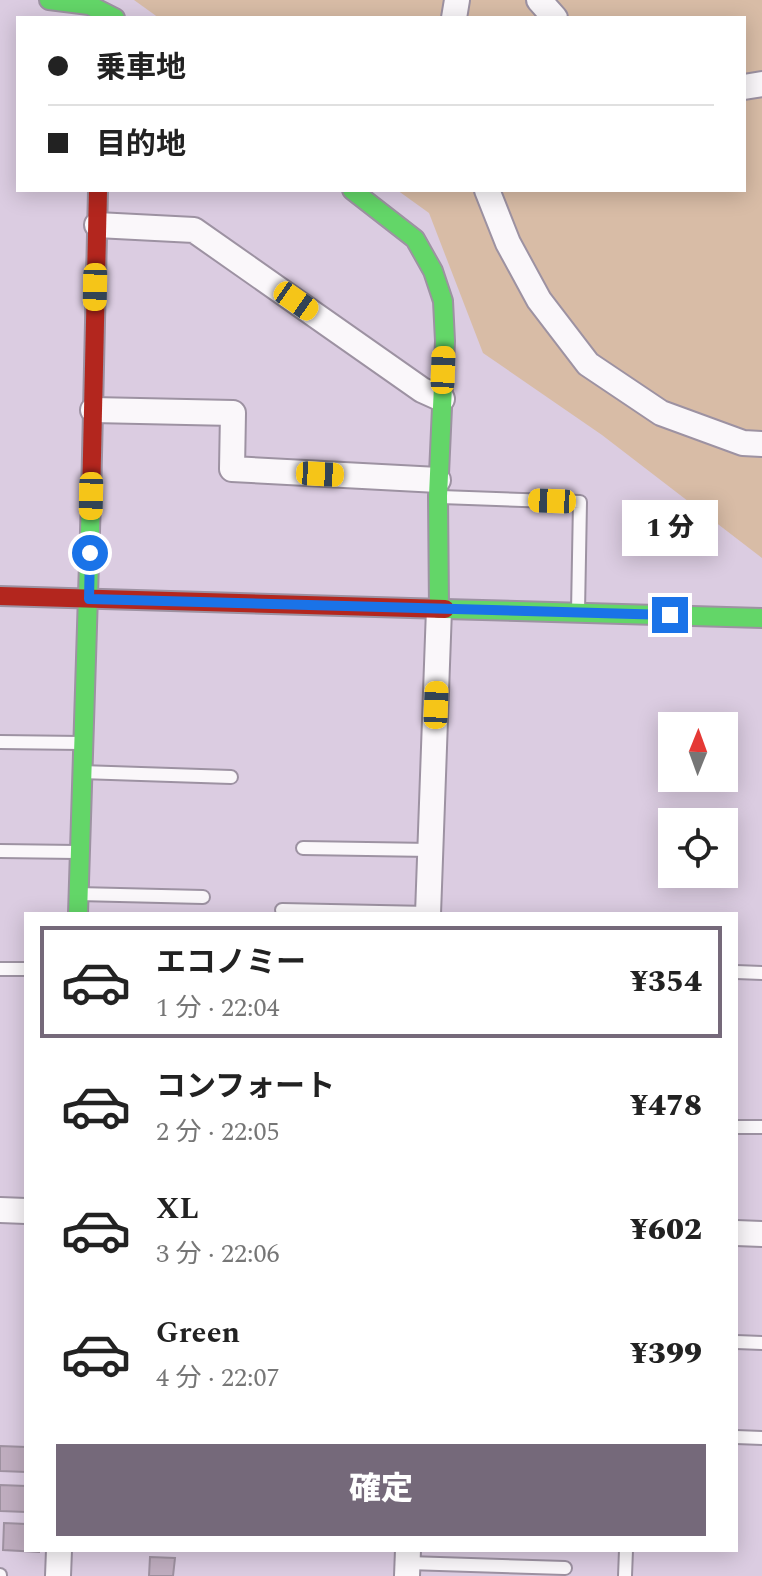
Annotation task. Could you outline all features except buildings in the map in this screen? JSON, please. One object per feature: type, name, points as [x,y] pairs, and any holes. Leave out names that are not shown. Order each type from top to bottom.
[{"type":"street","points":[[49,0],[89,5],[109,16]]},
{"type":"street","points":[[539,0],[553,16]]},
{"type":"street","points":[[78,912],[98,192]]},
{"type":"street","points":[[355,192],[415,239],[433,271],[443,301],[445,341],[438,488],[439,609],[428,912]]},
{"type":"street","points":[[488,192],[508,243],[539,300],[588,364],[661,413],[743,443],[762,444]]},
{"type":"street","points":[[97,225],[194,230],[422,390],[442,399]]},
{"type":"street","points":[[93,410],[233,413],[232,469],[438,488]]},
{"type":"street","points":[[0,596],[762,618]]},
{"type":"street","points":[[0,1210],[24,1211]]},
{"type":"street","points":[[738,1233],[762,1234]]},
{"type":"street","points":[[58,1576],[59,1552]]},
{"type":"lane","points":[[438,488],[580,502],[578,612]]},
{"type":"lane","points":[[0,742],[82,743]]},
{"type":"lane","points":[[81,772],[231,777]]},
{"type":"lane","points":[[303,848],[431,850]]},
{"type":"lane","points":[[0,851],[79,852]]},
{"type":"lane","points":[[78,894],[203,897]]},
{"type":"lane","points":[[282,910],[355,912]]},
{"type":"lane","points":[[0,969],[24,969]]},
{"type":"lane","points":[[738,972],[762,973]]},
{"type":"lane","points":[[738,1127],[762,1127]]},
{"type":"lane","points":[[738,1342],[762,1343]]},
{"type":"lane","points":[[738,1437],[762,1438]]},
{"type":"lane","points":[[625,1576],[626,1552]]},
{"type":"lane","points":[[408,1563],[565,1568]]},
{"type":"shaded area","points":[[134,0],[762,0],[762,558],[602,435],[483,353],[429,213],[400,192],[746,192],[746,16],[156,16]]},
{"type":"traffic: fast","points":[[49,0],[89,5],[111,16]]},
{"type":"traffic: fast","points":[[355,192],[415,239],[433,271],[443,301],[445,341],[438,496],[439,609]]},
{"type":"traffic: fast","points":[[78,912],[91,499]]},
{"type":"traffic: fast","points":[[445,609],[762,618]]},
{"type":"traffic: jam","points":[[91,499],[98,192]]},
{"type":"traffic: jam","points":[[0,596],[445,609]]},
{"type":"route","points":[[90,553],[89,599],[670,615]]}]
